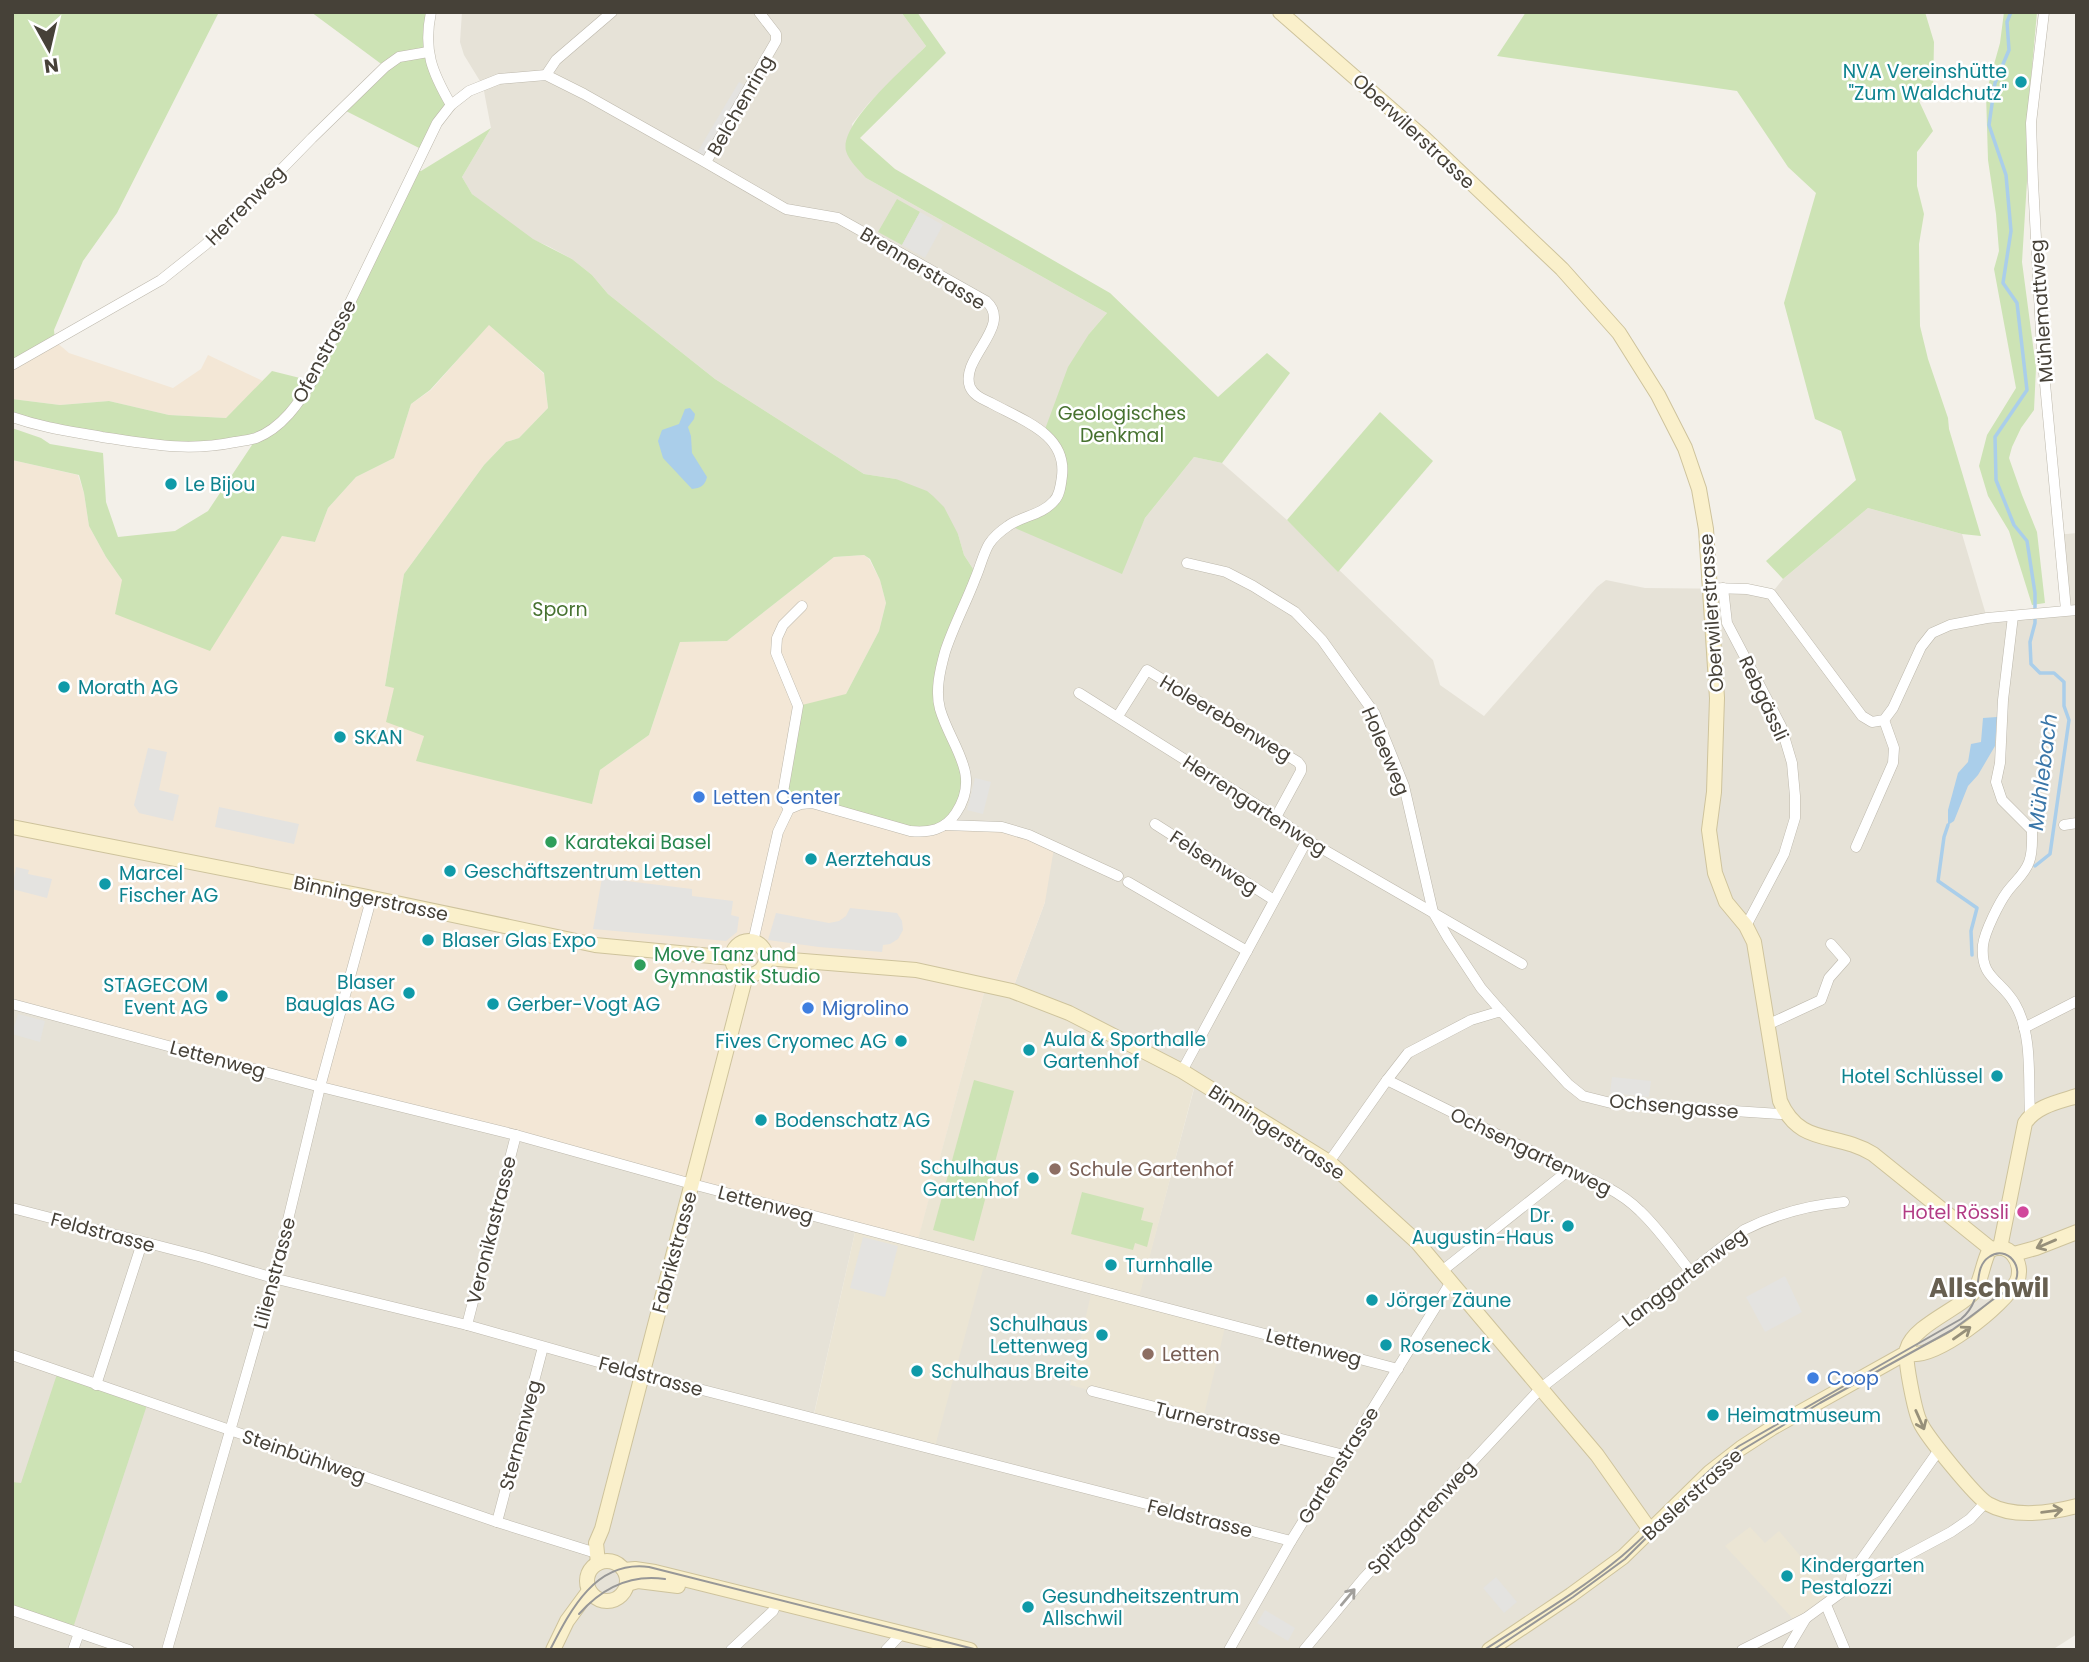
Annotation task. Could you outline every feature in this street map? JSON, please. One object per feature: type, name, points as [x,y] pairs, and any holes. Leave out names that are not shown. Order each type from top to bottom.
[{"type":"street","points":[[431,12],[428,29],[431,68],[451,105]]},
{"type":"street","points":[[612,12],[556,60],[546,75],[706,162]]},
{"type":"street","name":"Belchenring","points":[[706,162],[776,41],[776,34],[759,12]]},
{"type":"street","name":"Oberwilerstrasse","points":[[1280,12],[1423,137],[1562,269],[1619,333],[1658,395],[1685,448],[1699,489],[1717,588],[1714,792],[1709,830],[1715,873],[1726,902],[1746,926],[1754,942],[1780,1101],[1785,1113]]},
{"type":"street","name":"Mühlemattweg","points":[[2044,12],[2031,123],[2033,182],[2042,351],[2068,610]]},
{"type":"street","name":"Herrenweg","points":[[12,365],[161,280],[234,218],[385,66],[399,57],[428,52]]},
{"type":"street","name":"Ofenstrasse","points":[[12,417],[41,427],[177,447],[209,447],[256,438],[269,430],[297,407],[312,381],[437,123],[451,105],[469,91],[499,79],[546,75]]},
{"type":"street","name":"Brennerstrasse","points":[[706,162],[786,209],[838,218],[991,305],[994,312],[993,324],[972,366],[968,379],[970,386],[979,397],[1044,432],[1058,447],[1063,465],[1056,500],[1043,510],[1008,526],[990,543],[946,650],[939,674],[940,709],[967,776],[966,793],[961,805],[952,819],[944,825]]},
{"type":"street","name":"Holeeweg","points":[[1187,563],[1226,572],[1253,586],[1294,612],[1330,651],[1374,714],[1404,786],[1433,912],[1481,988],[1501,1010]]},
{"type":"street","points":[[1717,588],[1747,589],[1771,594],[1862,716],[1872,722],[1884,720],[1893,708],[1920,647],[1932,633],[1950,625],[1987,618],[2068,610]]},
{"type":"street","name":"Rebgässli","points":[[1717,588],[1727,623],[1781,726],[1792,763],[1795,796],[1796,818],[1784,854],[1746,926]]},
{"type":"street","points":[[789,810],[782,798],[797,706],[776,653],[777,638],[783,625],[802,606]]},
{"type":"street","points":[[2013,616],[1996,782],[2002,800],[2032,830],[2030,860],[2023,875],[2007,892],[1983,946],[1986,971],[2013,1000],[2023,1019],[2031,1114]]},
{"type":"street","name":"Holeerebenweg","points":[[1118,716],[1147,670],[1298,762],[1300,771],[1276,817]]},
{"type":"street","name":"Herrengartenweg","points":[[1079,693],[1276,817],[1307,840],[1522,964]]},
{"type":"street","points":[[1856,847],[1894,762],[1894,748],[1884,720]]},
{"type":"street","points":[[753,942],[778,832],[789,810],[801,804],[812,803],[910,831],[926,832],[944,825],[1002,827],[1029,835],[1118,876]]},
{"type":"street","points":[[2064,825],[2077,822]]},
{"type":"street","name":"Felsenweg","points":[[1155,824],[1274,901]]},
{"type":"street","name":"Binningerstrasse","points":[[14,832],[363,896],[595,945],[732,958]]},
{"type":"street","name":"Felsenweg","points":[[1182,1071],[1307,840]]},
{"type":"street","points":[[1128,882],[1247,951]]},
{"type":"street","name":"Lilienstrasse","points":[[167,1650],[274,1278],[320,1087],[369,907],[363,896]]},
{"type":"street","points":[[743,942],[753,942],[762,948],[766,958],[762,969],[746,975],[737,971],[732,958],[735,948],[743,942]]},
{"type":"street","points":[[1767,1025],[1821,1000],[1829,978],[1845,960],[1831,944]]},
{"type":"street","name":"Binningerstrasse","points":[[766,958],[916,970],[1012,991],[1069,1013],[1182,1071],[1329,1162],[1417,1242],[1597,1455],[1650,1530]]},
{"type":"street","name":"Fabrikstrasse","points":[[602,1559],[602,1528],[746,975]]},
{"type":"street","points":[[2024,1028],[2077,1002]]},
{"type":"street","name":"Lettenweg","points":[[12,1004],[1398,1369]]},
{"type":"street","points":[[1329,1162],[1408,1053],[1471,1020],[1501,1010]]},
{"type":"street","name":"Ochsengasse","points":[[1501,1010],[1567,1084],[1583,1096],[1611,1103],[1785,1113]]},
{"type":"street","name":"Ochsengartenweg","points":[[1387,1080],[1593,1180],[1630,1202],[1690,1271]]},
{"type":"street","points":[[2077,1096],[2040,1108],[2031,1114],[2025,1123],[1996,1249],[1984,1260],[1975,1291],[1965,1301],[1915,1335],[1906,1353],[1920,1424],[1985,1503],[1997,1508],[2026,1512],[2054,1511],[2077,1506]]},
{"type":"street","points":[[1785,1113],[1797,1127],[1811,1134],[1860,1146],[1873,1154],[1996,1249],[2009,1250],[2014,1254],[2019,1265],[2016,1283],[1985,1315],[1958,1337],[1935,1349],[1917,1356],[1906,1353]]},
{"type":"street","name":"Veronikastrasse","points":[[467,1325],[516,1135]]},
{"type":"street","name":"Gartenstrasse","points":[[1229,1650],[1291,1541],[1398,1369],[1447,1277],[1569,1170]]},
{"type":"street","name":"Langgartenweg","points":[[1541,1388],[1744,1230],[1794,1210],[1844,1202]]},
{"type":"street","name":"Feldstrasse","points":[[12,1209],[1291,1541]]},
{"type":"street","points":[[2014,1254],[2077,1232]]},
{"type":"street","points":[[96,1385],[142,1242]]},
{"type":"street","name":"Sternenweg","points":[[497,1522],[543,1347]]},
{"type":"street","name":"Baslerstrasse","points":[[1489,1650],[1623,1557],[1710,1472],[1741,1448],[1906,1353]]},
{"type":"street","name":"Steinbühlweg","points":[[12,1355],[602,1559]]},
{"type":"street","name":"Spitzgartenweg","points":[[1304,1650],[1363,1579],[1541,1388]]},
{"type":"street","name":"Turnerstrasse","points":[[1092,1391],[1344,1455]]},
{"type":"street","points":[[1850,1586],[1852,1573],[1939,1450]]},
{"type":"street","points":[[1742,1650],[1806,1618],[1850,1586],[1951,1532],[1970,1519],[1985,1503]]},
{"type":"street","points":[[626,1577],[615,1563],[602,1559],[588,1572],[587,1579],[593,1595],[603,1601],[614,1600],[622,1594],[626,1577],[635,1569],[655,1572],[970,1650]]},
{"type":"street","points":[[555,1646],[593,1595]]},
{"type":"street","points":[[732,1650],[773,1611],[776,1604],[756,1597]]},
{"type":"street","points":[[1826,1605],[1845,1650]]},
{"type":"street","points":[[12,1610],[129,1650]]},
{"type":"street","points":[[1787,1650],[1806,1618]]},
{"type":"street","points":[[886,1650],[903,1632]]},
{"type":"street","points":[[73,1650],[79,1633]]},
{"type":"shaded area","points":[[462,12],[901,12],[926,46],[868,104],[852,124],[866,178],[1107,313],[1089,334],[1132,545],[1145,518],[1194,457],[1222,463],[1287,520],[1433,660],[1440,685],[1484,716],[1606,580],[1645,588],[1747,589],[1771,594],[1783,579],[1868,508],[1962,534],[1987,618],[2063,611],[2056,535],[2077,533],[2077,1634],[2052,1650],[12,1650],[12,1004],[856,1228],[813,1418],[985,1262],[1137,1302],[1194,1089],[1012,991],[1045,902],[944,825],[939,674],[977,575],[964,555],[958,534],[896,479],[864,474],[715,379],[608,294],[592,275],[572,259],[524,236],[472,194],[462,177],[491,128],[483,86],[464,55],[460,42]]},
{"type":"shaded area","points":[[739,82],[750,88],[706,162],[695,156]]},
{"type":"shaded area","points":[[920,212],[943,225],[925,258],[902,245]]},
{"type":"shaded area","points":[[489,324],[544,374],[548,408],[519,438],[506,442],[484,465],[404,574],[385,686],[394,687],[424,736],[417,761],[592,803],[600,770],[649,735],[680,642],[727,641],[834,557],[864,555],[880,580],[886,603],[879,631],[846,694],[812,803],[944,825],[1002,827],[1054,848],[1045,902],[1012,991],[984,993],[917,1244],[12,1004],[12,460],[78,475],[89,526],[122,580],[282,536],[315,542],[328,508],[356,477],[394,458],[411,404],[431,390]]},
{"type":"shaded area","points":[[55,341],[69,353],[173,388],[201,369],[208,355],[263,381],[226,418],[169,415],[109,401],[60,405],[12,399],[12,365]]},
{"type":"shaded area","points":[[148,748],[167,752],[159,790],[179,795],[173,821],[139,813],[134,805]]},
{"type":"shaded area","points":[[975,778],[991,782],[983,814],[967,810]]},
{"type":"shaded area","points":[[219,807],[299,824],[294,844],[215,827]]},
{"type":"shaded area","points":[[16,867],[29,870],[28,874],[52,879],[47,898],[12,889]]},
{"type":"shaded area","points":[[602,878],[692,889],[692,896],[733,901],[731,915],[739,917],[737,932],[726,941],[593,929]]},
{"type":"shaded area","points":[[850,908],[897,913],[903,930],[898,939],[883,945],[882,952],[768,940],[776,913],[829,923],[846,916]]},
{"type":"shaded area","points":[[1012,991],[1195,1084],[1138,1301],[1226,1323],[1203,1419],[1070,1385],[1092,1290],[985,1262],[934,1450],[813,1419],[856,1228],[917,1243],[984,993]]},
{"type":"shaded area","points":[[18,1014],[45,1021],[40,1042],[12,1034]]},
{"type":"shaded area","points":[[1612,1077],[1651,1081],[1649,1097],[1610,1093]]},
{"type":"shaded area","points":[[863,1237],[898,1246],[885,1297],[850,1288]]},
{"type":"shaded area","points":[[1785,1276],[1802,1312],[1765,1332],[1746,1297]]},
{"type":"shaded area","points":[[1750,1527],[1765,1543],[1779,1531],[1836,1598],[1797,1623],[1725,1546]]},
{"type":"shaded area","points":[[1496,1577],[1517,1602],[1504,1613],[1483,1588]]},
{"type":"shaded area","points":[[1265,1610],[1295,1628],[1288,1641],[1257,1623]]},
{"type":"green space","points":[[12,12],[219,12],[117,213],[83,261],[54,330],[55,341],[12,365]]},
{"type":"green space","points":[[311,12],[431,12],[428,52],[451,105],[423,150],[342,109],[384,66]]},
{"type":"green space","name":"Geologisches Denkmal","points":[[901,12],[917,12],[946,53],[860,138],[895,169],[1110,293],[1218,397],[1267,353],[1290,373],[1222,463],[1194,457],[1145,518],[1122,574],[1008,525],[1056,500],[1063,465],[1044,432],[1068,367],[1089,334],[1107,313],[866,178],[847,155],[847,139],[863,111],[926,46]]},
{"type":"green space","points":[[1526,12],[1925,12],[1934,42],[1933,90],[1919,101],[1933,131],[1917,152],[1917,186],[1924,214],[1919,244],[1920,326],[1981,536],[1962,534],[1868,508],[1783,579],[1766,561],[1856,480],[1841,431],[1815,419],[1784,303],[1816,193],[1788,167],[1737,91],[1497,56]]},
{"type":"green space","points":[[2004,12],[2037,12],[2027,123],[2022,262],[2036,368],[2034,410],[2021,428],[2009,458],[2037,532],[2045,603],[2032,605],[2009,531],[1988,496],[1979,466],[1987,435],[2016,388],[1994,269],[1999,251],[1988,160],[1986,93],[2000,43]]},
{"type":"green space","name":"Sporn","points":[[491,128],[462,177],[472,194],[533,239],[572,259],[592,275],[608,294],[715,379],[864,474],[896,479],[927,491],[944,507],[958,534],[964,555],[977,575],[946,650],[938,688],[967,776],[952,819],[926,832],[812,803],[789,809],[782,798],[798,706],[846,694],[879,631],[886,603],[880,580],[870,559],[864,555],[834,557],[727,641],[680,642],[649,735],[600,770],[592,804],[416,761],[424,736],[386,722],[394,688],[385,686],[404,574],[484,465],[506,442],[519,438],[548,408],[544,373],[489,325],[430,390],[411,404],[394,458],[356,477],[328,508],[315,542],[282,536],[210,651],[115,614],[122,580],[89,526],[79,475],[12,460],[12,428],[50,444],[103,453],[106,502],[118,537],[175,531],[208,511],[256,439],[177,447],[12,417],[12,399],[60,405],[109,401],[169,415],[226,418],[272,371],[312,381],[415,168],[421,171]]},
{"type":"green space","points":[[897,199],[920,212],[902,245],[878,232]]},
{"type":"green space","points":[[1380,412],[1433,461],[1338,572],[1287,520]]},
{"type":"green space","points":[[974,1080],[1014,1091],[974,1241],[933,1230]]},
{"type":"green space","points":[[1082,1192],[1144,1208],[1141,1220],[1153,1223],[1147,1247],[1135,1243],[1133,1250],[1071,1234]]},
{"type":"green space","points":[[58,1371],[148,1402],[72,1631],[12,1610],[12,1482],[21,1483]]},
{"type":"water","points":[[690,408],[695,414],[688,427],[692,453],[707,477],[702,486],[692,489],[663,458],[658,441],[662,430],[679,424],[685,409]]},
{"type":"water","points":[[1997,717],[1995,746],[1978,775],[1968,786],[1954,821],[1948,825],[1948,810],[1958,773],[1968,762],[1971,744],[1981,742],[1983,718]]},
{"type":"waterway","name":"Mühlebach","points":[[2011,12],[2007,22],[2009,50],[1995,83],[1989,125],[2006,175],[2011,231],[2003,283],[2017,303],[2027,390],[1995,437],[1996,480],[2014,525],[2027,541],[2035,593],[2035,623],[2030,642],[2031,664],[2040,673],[2054,673],[2064,682],[2064,706],[2069,720],[2050,854],[2035,866]]},
{"type":"waterway","points":[[1948,825],[1938,881],[1977,908],[1971,931],[1972,955]]},
{"type":"tram line","points":[[1484,1650],[1606,1569],[1739,1446],[1961,1319],[1974,1302],[1980,1269],[1989,1257],[2002,1254],[2013,1260],[2016,1265],[2016,1278],[2008,1289],[1952,1330],[1820,1403],[1742,1450],[1711,1474],[1625,1559],[1493,1650]]},
{"type":"tram line","points":[[550,1650],[587,1590],[614,1571],[630,1567],[649,1567],[978,1650]]},
{"type":"tram line","points":[[579,1614],[597,1597],[618,1585],[640,1579],[665,1579]]},
{"type":"place","name":"NVA Vereinshütte \"Zum Waldchutz\"","points":[[2021,82]]},
{"type":"place","name":"Le Bijou","points":[[171,484]]},
{"type":"place","name":"Morath AG","points":[[64,687]]},
{"type":"place","name":"SKAN","points":[[340,737]]},
{"type":"place","name":"Letten Center","points":[[699,797]]},
{"type":"place","name":"Karatekai Basel","points":[[551,842]]},
{"type":"place","name":"Aerztehaus","points":[[811,859]]},
{"type":"place","name":"Geschäftszentrum Letten","points":[[450,871]]},
{"type":"place","name":"Marcel Fischer AG","points":[[105,884]]},
{"type":"place","name":"Blaser Glas Expo","points":[[428,940]]},
{"type":"place","name":"Move Tanz und Gymnastik Studio","points":[[640,965]]},
{"type":"place","name":"Blaser Bauglas AG","points":[[409,993]]},
{"type":"place","name":"STAGECOM Event AG","points":[[222,996]]},
{"type":"place","name":"Gerber-Vogt AG","points":[[493,1004]]},
{"type":"place","name":"Migrolino","points":[[808,1008]]},
{"type":"place","name":"Fives Cryomec AG","points":[[901,1041]]},
{"type":"place","name":"Aula & Sporthalle Gartenhof","points":[[1029,1050]]},
{"type":"place","name":"Hotel Schlüssel","points":[[1997,1076]]},
{"type":"place","name":"Bodenschatz AG","points":[[761,1120]]},
{"type":"place","name":"Schule Gartenhof","points":[[1055,1169]]},
{"type":"place","name":"Schulhaus Gartenhof","points":[[1033,1178]]},
{"type":"place","name":"Hotel Rössli","points":[[2023,1212]]},
{"type":"place","name":"Dr. Augustin-Haus","points":[[1568,1226]]},
{"type":"place","name":"Turnhalle","points":[[1111,1265]]},
{"type":"place","name":"Jörger Zäune","points":[[1372,1300]]},
{"type":"place","name":"Schulhaus Lettenweg","points":[[1102,1335]]},
{"type":"place","name":"Roseneck","points":[[1386,1345]]},
{"type":"place","name":"Letten","points":[[1148,1354]]},
{"type":"place","name":"Schulhaus Breite","points":[[917,1371]]},
{"type":"place","name":"Coop","points":[[1813,1378]]},
{"type":"place","name":"Heimatmuseum","points":[[1713,1415]]},
{"type":"place","name":"Kindergarten Pestalozzi","points":[[1787,1576]]},
{"type":"place","name":"Gesundheitszentrum Allschwil","points":[[1028,1607]]},
{"type":"district","name":"Allschwil","points":[[1989,1288]]}]
